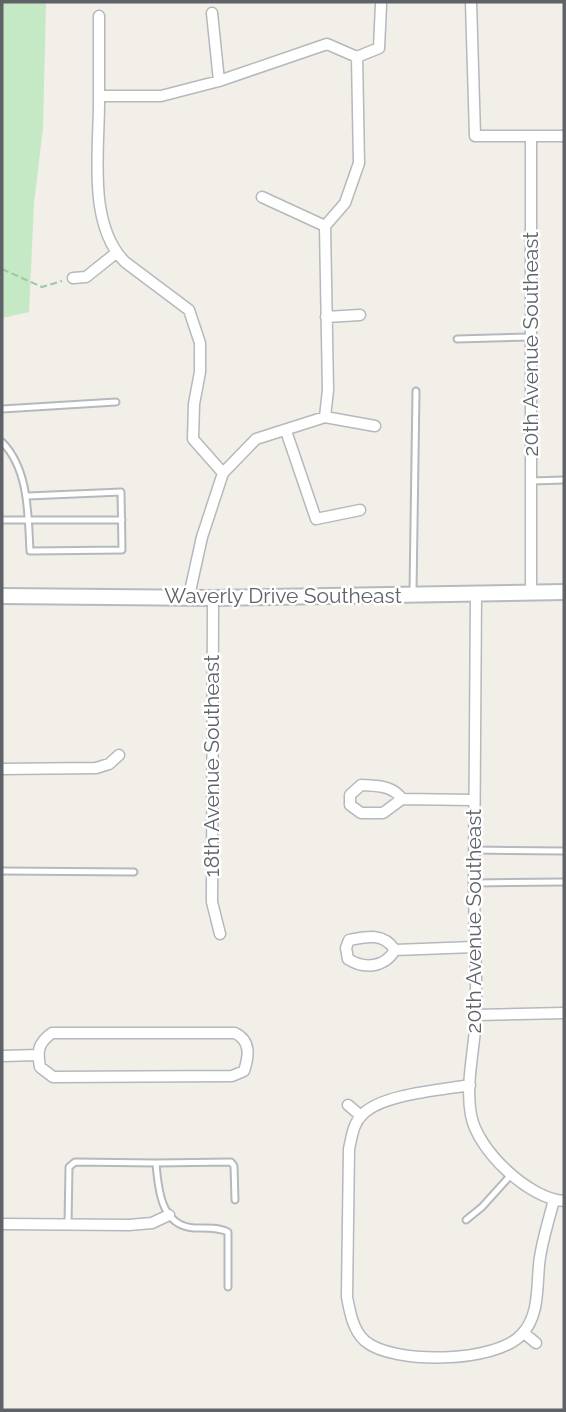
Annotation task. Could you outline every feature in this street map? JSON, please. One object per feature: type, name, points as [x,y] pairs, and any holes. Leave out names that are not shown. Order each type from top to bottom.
[{"type":"main road","name":"Waverly Drive Southeast","points":[[2,596],[213,598],[564,592]]},
{"type":"street","points":[[471,2],[475,136],[564,136]]},
{"type":"street","points":[[99,96],[161,96],[327,44],[357,57],[379,48],[381,5]]},
{"type":"street","points":[[212,13],[219,80]]},
{"type":"street","points":[[99,16],[99,197],[105,229],[116,253],[189,310],[200,343],[200,372],[194,404],[193,439],[223,473]]},
{"type":"street","points":[[325,417],[328,390],[325,226],[345,203],[359,163],[357,57]]},
{"type":"street","name":"20th Avenue Southeast","points":[[531,136],[531,594]]},
{"type":"street","points":[[262,197],[325,226]]},
{"type":"street","points":[[74,278],[86,277],[116,253]]},
{"type":"street","points":[[327,317],[360,315]]},
{"type":"street","points":[[189,596],[202,537],[223,473],[257,439],[325,417],[375,426]]},
{"type":"street","points":[[286,431],[316,519],[360,510]]},
{"type":"street","name":"20th Avenue Southeast","points":[[476,594],[476,1015],[470,1085],[471,1117],[485,1146],[510,1176],[559,1200]]},
{"type":"street","name":"18th Avenue Southeast","points":[[213,598],[212,902],[220,934]]},
{"type":"street","points":[[2,769],[96,768],[109,764],[119,755]]},
{"type":"street","points":[[402,799],[396,791],[385,787],[361,785],[350,795],[350,806],[361,813],[383,813],[402,799],[474,800]]},
{"type":"street","points":[[382,937],[390,942],[395,950],[389,959],[376,965],[357,965],[348,959],[345,948],[349,940],[382,937]]},
{"type":"street","points":[[395,950],[474,947]]},
{"type":"street","points":[[476,1015],[564,1013]]},
{"type":"street","points":[[52,1033],[235,1034],[241,1036],[247,1044],[248,1059],[244,1071],[232,1076],[53,1077],[40,1068],[38,1055],[39,1045],[52,1033]]},
{"type":"street","points":[[2,1056],[38,1055]]},
{"type":"street","points":[[470,1085],[381,1101],[361,1116],[353,1129],[349,1149],[347,1297],[351,1320],[363,1339],[379,1350],[402,1355],[468,1356],[507,1346],[524,1333],[537,1298],[539,1261],[559,1200]]},
{"type":"street","points":[[348,1105],[361,1116]]},
{"type":"street","points":[[2,1224],[129,1225],[152,1223],[169,1215]]},
{"type":"street","points":[[524,1333],[536,1343]]},
{"type":"street","points":[[353,1349],[363,1339]]},
{"type":"lane","points":[[457,339],[531,337]]},
{"type":"lane","points":[[414,595],[415,391]]},
{"type":"lane","points":[[2,409],[116,402]]},
{"type":"lane","points":[[2,442],[14,460],[28,496],[30,551],[122,550],[121,492],[28,496]]},
{"type":"lane","points":[[531,481],[564,480]]},
{"type":"lane","points":[[2,520],[122,520]]},
{"type":"lane","points":[[474,850],[564,851]]},
{"type":"lane","points":[[2,871],[134,872]]},
{"type":"lane","points":[[474,883],[564,882]]},
{"type":"lane","points":[[68,1224],[69,1167],[75,1162],[231,1162],[234,1166],[235,1200]]},
{"type":"lane","points":[[156,1163],[158,1193],[169,1215],[183,1227],[223,1229],[228,1232],[228,1287]]},
{"type":"lane","points":[[466,1220],[482,1207],[510,1176]]},
{"type":"path","points":[[2,269],[43,287],[74,278]]},
{"type":"green space","points":[[2,2],[46,2],[43,128],[34,203],[29,312],[2,318]]}]
